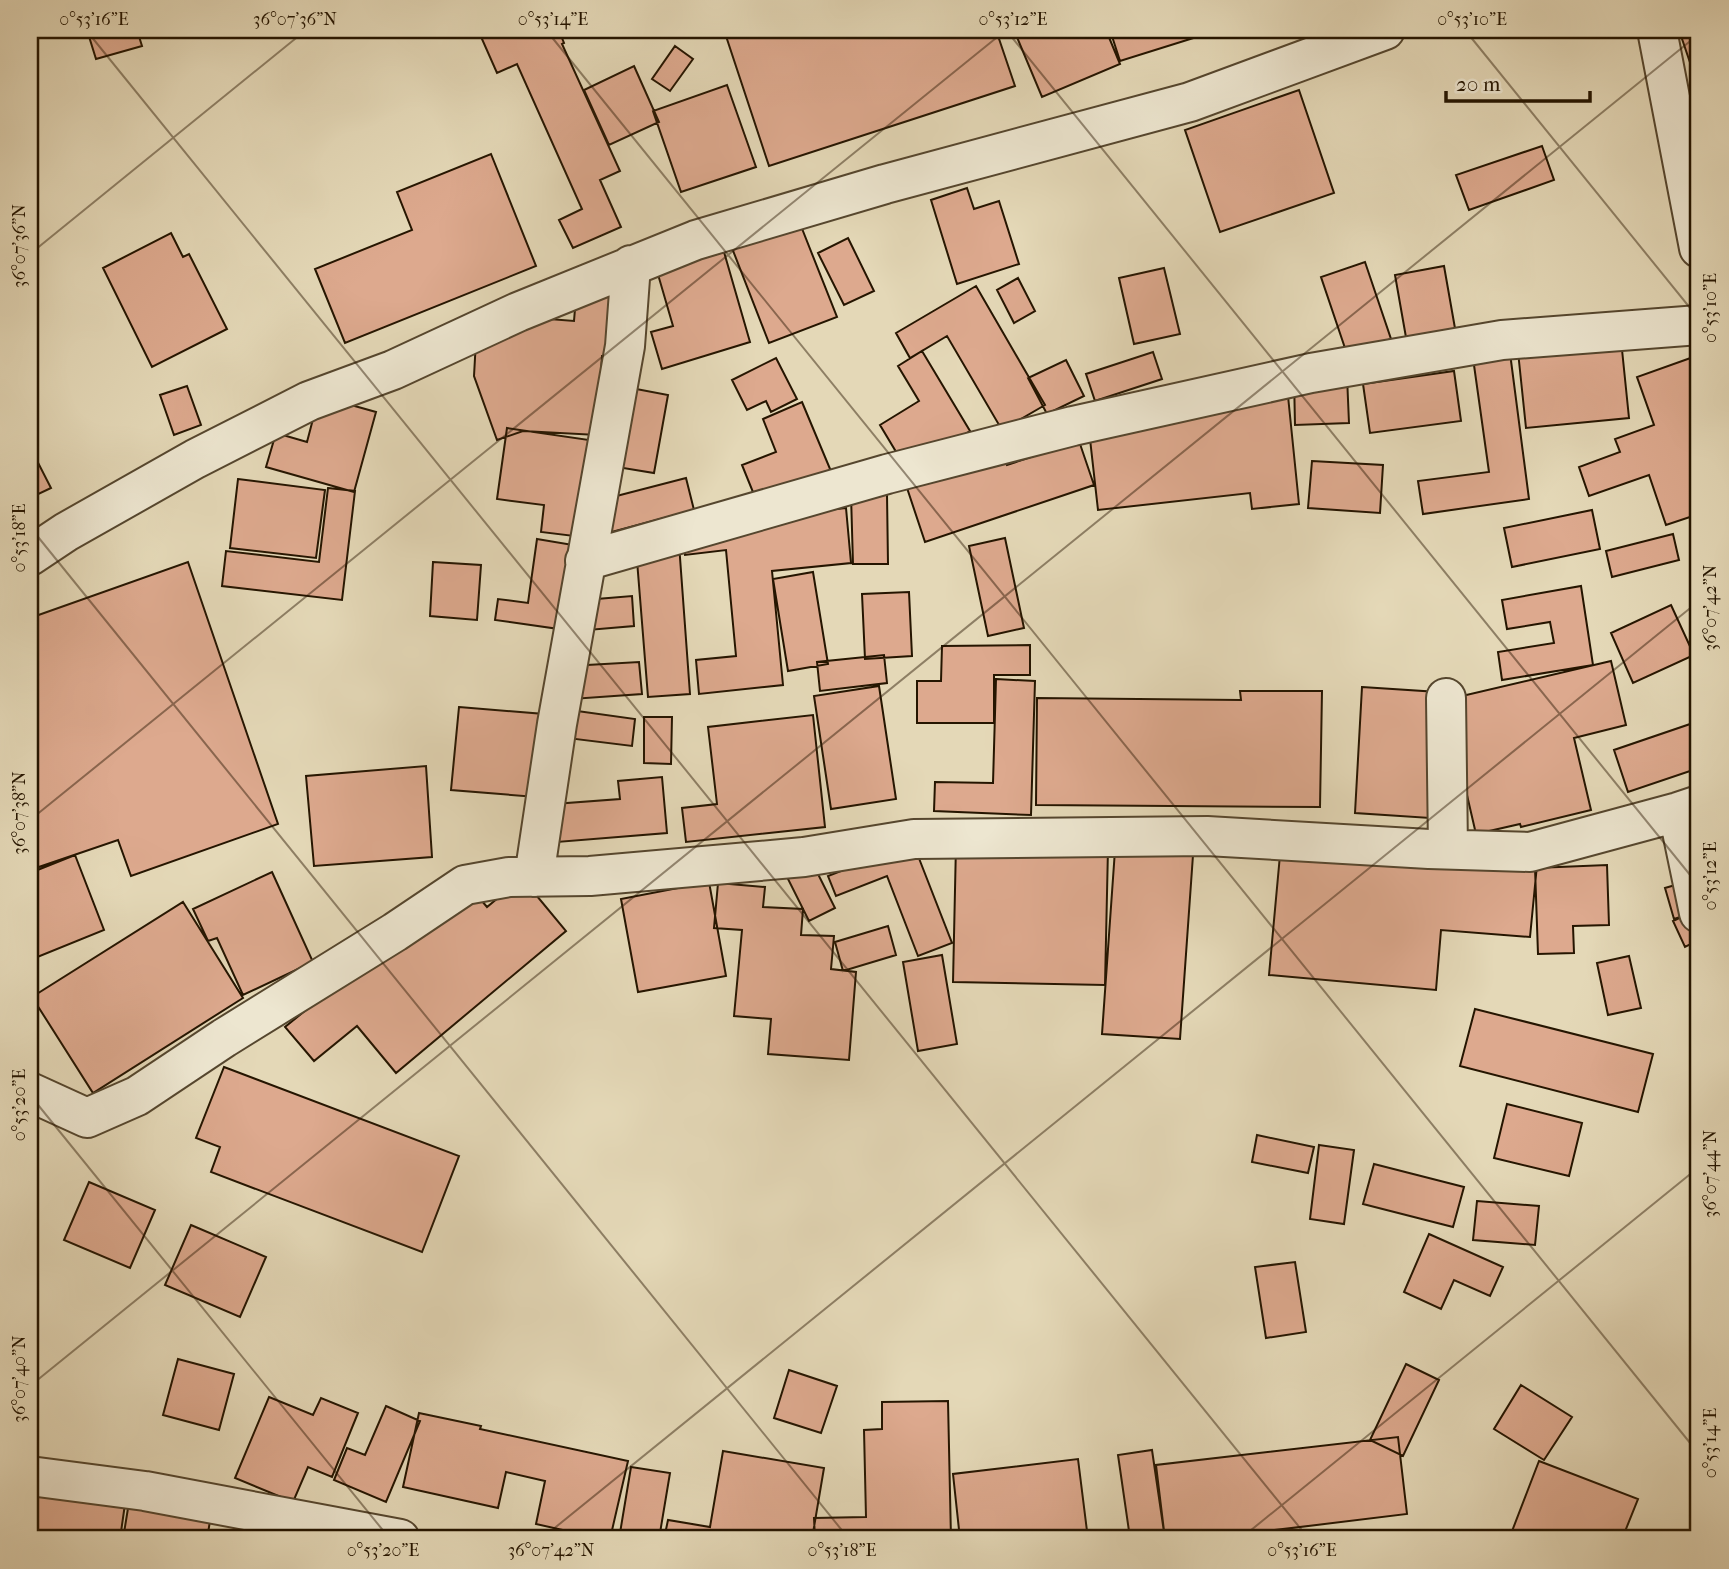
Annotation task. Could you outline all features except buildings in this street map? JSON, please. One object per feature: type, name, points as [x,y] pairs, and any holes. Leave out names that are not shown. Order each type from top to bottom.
[{"type":"street","points":[[30,556],[66,532],[195,459],[309,401],[393,370],[518,312],[631,265],[696,240],[885,184],[1190,102],[1385,30]]},
{"type":"street","points":[[1657,30],[1699,248]]},
{"type":"street","points":[[534,877],[557,724],[625,346],[631,265]]},
{"type":"street","points":[[586,561],[887,474],[1046,433],[1311,373],[1502,341],[1699,325]]},
{"type":"street","points":[[1446,698],[1448,849]]},
{"type":"street","points":[[30,1093],[87,1118],[137,1096],[224,1038],[396,932],[465,885],[509,877],[590,876],[804,857],[914,839],[1207,836],[1530,852],[1688,808],[1699,913]]},
{"type":"street","points":[[30,1476],[145,1491],[256,1526],[400,1539]]}]
